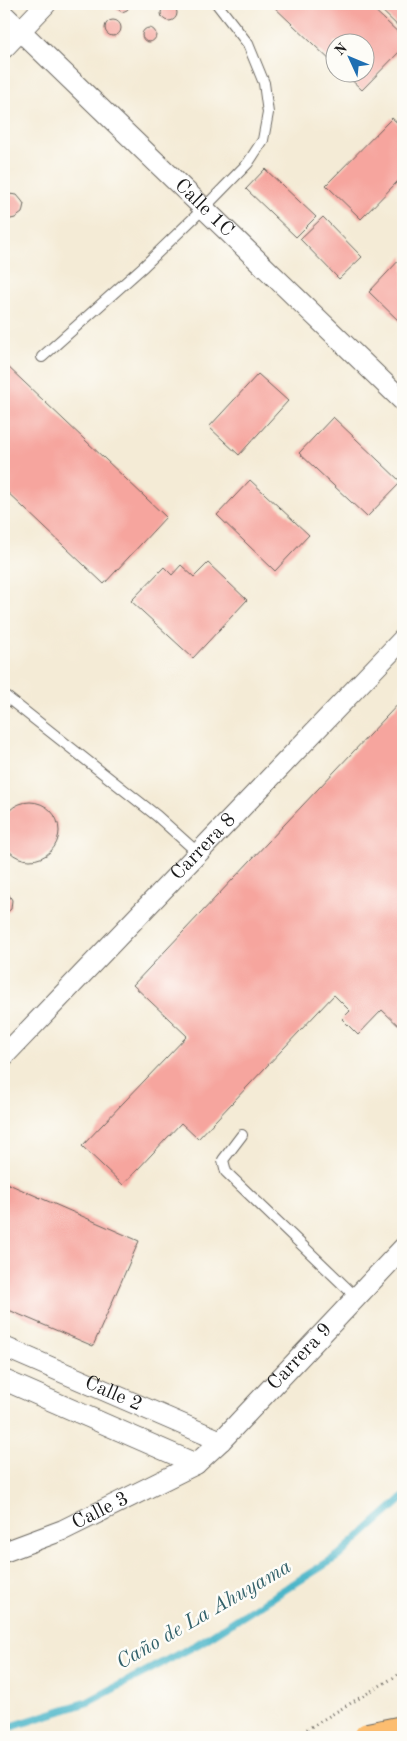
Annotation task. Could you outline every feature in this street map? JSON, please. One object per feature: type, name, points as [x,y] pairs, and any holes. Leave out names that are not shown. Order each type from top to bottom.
[{"type":"highway","points":[[368,1737],[403,1730]]},
{"type":"street","points":[[4,48],[46,4]]},
{"type":"street","name":"Calle 1C","points":[[4,15],[403,401]]},
{"type":"street","name":"Carrera 8","points":[[4,1056],[403,639]]},
{"type":"street","name":"Carrera 9","points":[[196,1464],[221,1441],[403,1248]]},
{"type":"street","name":"Calle 2","points":[[4,1347],[221,1441]]},
{"type":"street","name":"Calle 2","points":[[4,1380],[196,1464]]},
{"type":"street","name":"Calle 3","points":[[4,1552],[63,1530],[196,1464]]},
{"type":"street","points":[[382,1737],[403,1724]]},
{"type":"lane","points":[[42,357],[144,266],[204,208],[248,163],[263,140],[268,114],[264,83],[248,44],[216,4]]},
{"type":"lane","points":[[4,695],[157,816],[198,853]]},
{"type":"lane","points":[[242,1134],[223,1160],[226,1172],[357,1298]]},
{"type":"path","points":[[294,1737],[403,1672]]},
{"type":"building","points":[[115,4],[130,4],[130,6],[122,12],[116,8]]},
{"type":"building","points":[[271,4],[368,4],[403,37],[403,48],[374,78],[374,32],[324,32],[324,54]]},
{"type":"building","points":[[375,4],[403,4],[403,31]]},
{"type":"building","points":[[169,5],[175,7],[177,13],[175,19],[169,21],[163,19],[161,13],[163,7]]},
{"type":"building","points":[[110,20],[116,20],[121,25],[119,34],[110,36],[105,31],[105,25]]},
{"type":"building","points":[[149,28],[154,30],[156,35],[154,40],[149,42],[144,40],[142,35],[144,30]]},
{"type":"building","points":[[354,82],[370,82],[362,90]]},
{"type":"building","points":[[392,118],[403,128],[403,183],[400,179],[361,219],[326,185]]},
{"type":"building","points":[[265,169],[316,217],[296,237],[246,189]]},
{"type":"building","points":[[9,194],[17,195],[24,204],[22,213],[11,219],[4,216],[4,197]]},
{"type":"building","points":[[323,217],[362,257],[339,279],[300,239]]},
{"type":"building","points":[[403,256],[403,325],[369,292]]},
{"type":"building","points":[[4,363],[166,517],[104,584],[4,489]]},
{"type":"building","points":[[258,374],[288,401],[239,455],[209,427]]},
{"type":"building","points":[[333,417],[401,482],[367,517],[299,453]]},
{"type":"building","points":[[250,480],[309,535],[275,571],[217,515]]},
{"type":"building","points":[[208,563],[247,600],[193,658],[131,601],[164,567],[172,575],[181,565],[194,577]]},
{"type":"building","points":[[403,699],[403,1030],[382,1010],[358,1035],[342,1019],[350,1011],[334,995],[198,1139],[181,1123],[123,1185],[82,1146],[187,1036],[133,985]]},
{"type":"building","points":[[30,802],[46,807],[54,815],[59,831],[54,847],[46,855],[30,860],[14,855],[6,847],[1,831],[6,815],[14,807]]},
{"type":"building","points":[[4,889],[12,900],[11,909],[4,915]]},
{"type":"building","points":[[4,1182],[139,1241],[93,1346],[4,1308]]},
{"type":"waterway","name":"Caño de La Ahuyama","points":[[4,1729],[88,1702],[198,1644],[338,1556],[403,1498]]}]
